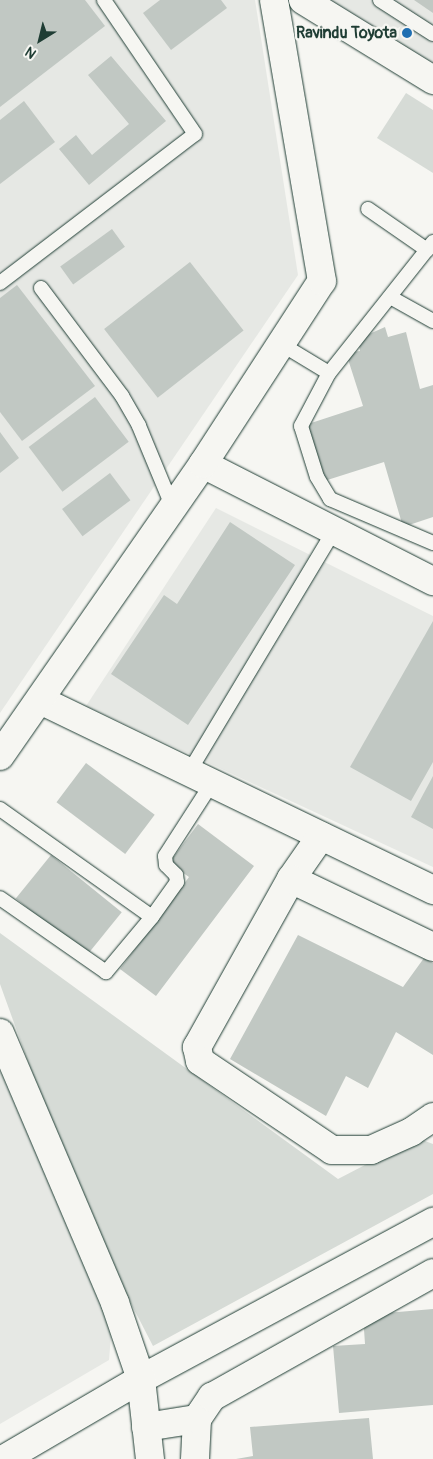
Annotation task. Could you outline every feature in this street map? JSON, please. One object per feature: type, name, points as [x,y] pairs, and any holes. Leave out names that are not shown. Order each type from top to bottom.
[{"type":"street","points":[[0,756],[203,464],[322,281],[274,0]]},
{"type":"street","points":[[303,0],[433,80]]},
{"type":"street","points":[[203,464],[433,581]]},
{"type":"street","points":[[40,700],[433,890]]},
{"type":"street","points":[[321,836],[291,879],[197,1047],[200,1061],[332,1150],[371,1150],[411,1132],[433,1117]]},
{"type":"street","points":[[291,879],[433,947]]},
{"type":"street","points":[[0,1033],[115,1303],[141,1379],[150,1459]]},
{"type":"street","points":[[4,1459],[141,1379],[433,1222]]},
{"type":"street","points":[[195,1459],[197,1419],[212,1397],[373,1309],[433,1273]]},
{"type":"street","points":[[146,1427],[197,1419]]},
{"type":"lane","points":[[0,283],[195,134],[104,0]]},
{"type":"lane","points":[[380,0],[433,34]]},
{"type":"lane","points":[[368,208],[430,246],[330,372],[300,426],[317,477],[330,499],[433,543]]},
{"type":"lane","points":[[42,288],[122,396],[139,426],[173,508]]},
{"type":"lane","points":[[390,297],[433,321]]},
{"type":"lane","points":[[281,344],[330,372]]},
{"type":"lane","points":[[0,898],[106,972],[152,917],[177,882],[176,875],[166,865],[165,856],[201,777],[334,531]]},
{"type":"lane","points":[[0,809],[152,917]]},
{"type":"shaded area","points":[[0,0],[255,0],[298,275],[0,713]]},
{"type":"shaded area","name":"Ravindu Toyota","points":[[329,0],[433,0],[433,66]]},
{"type":"shaded area","points":[[406,93],[433,110],[433,173],[377,138]]},
{"type":"shaded area","points":[[216,508],[433,616],[433,867],[86,706]]},
{"type":"shaded area","points":[[0,933],[338,1179],[417,1138],[433,1144],[433,1194],[153,1346],[79,1203],[0,984]]},
{"type":"shaded area","points":[[0,1071],[112,1323],[109,1360],[0,1424]]},
{"type":"building","points":[[0,0],[85,0],[105,26],[0,107]]},
{"type":"building","points":[[160,0],[221,0],[227,8],[171,50],[143,13]]},
{"type":"building","points":[[414,0],[433,0],[433,13]]},
{"type":"building","points":[[111,56],[166,121],[89,185],[59,149],[76,135],[92,155],[129,124],[88,75]]},
{"type":"building","points":[[24,101],[55,142],[0,184],[0,120]]},
{"type":"building","points":[[112,229],[125,247],[73,284],[60,267]]},
{"type":"building","points":[[190,262],[244,331],[158,398],[104,329]]},
{"type":"building","points":[[17,285],[95,386],[22,441],[0,412],[0,298]]},
{"type":"building","points":[[385,327],[388,337],[406,332],[420,389],[433,385],[433,517],[403,527],[384,462],[321,482],[305,425],[363,406],[346,353],[360,351],[358,339]]},
{"type":"building","points":[[95,397],[129,442],[62,492],[29,447]]},
{"type":"building","points":[[0,432],[19,458],[0,473]]},
{"type":"building","points":[[110,473],[130,500],[83,536],[62,509]]},
{"type":"building","points":[[230,522],[295,565],[188,725],[111,674],[164,595],[177,604]]},
{"type":"building","points":[[433,621],[433,762],[411,801],[350,767]]},
{"type":"building","points":[[86,763],[155,815],[125,854],[57,802]]},
{"type":"building","points":[[433,776],[433,829],[411,817]]},
{"type":"building","points":[[198,824],[254,866],[156,996],[120,969],[189,877],[169,863]]},
{"type":"building","points":[[51,855],[122,912],[86,956],[16,899]]},
{"type":"building","points":[[298,935],[403,987],[424,958],[433,963],[433,1055],[396,1032],[368,1088],[346,1076],[326,1116],[230,1059]]},
{"type":"building","points":[[433,1309],[433,1405],[339,1413],[333,1346],[365,1344],[363,1315]]},
{"type":"building","points":[[369,1418],[373,1459],[236,1459],[253,1456],[250,1427]]},
{"type":"place","name":"Ravindu Toyota","points":[[407,33]]}]
